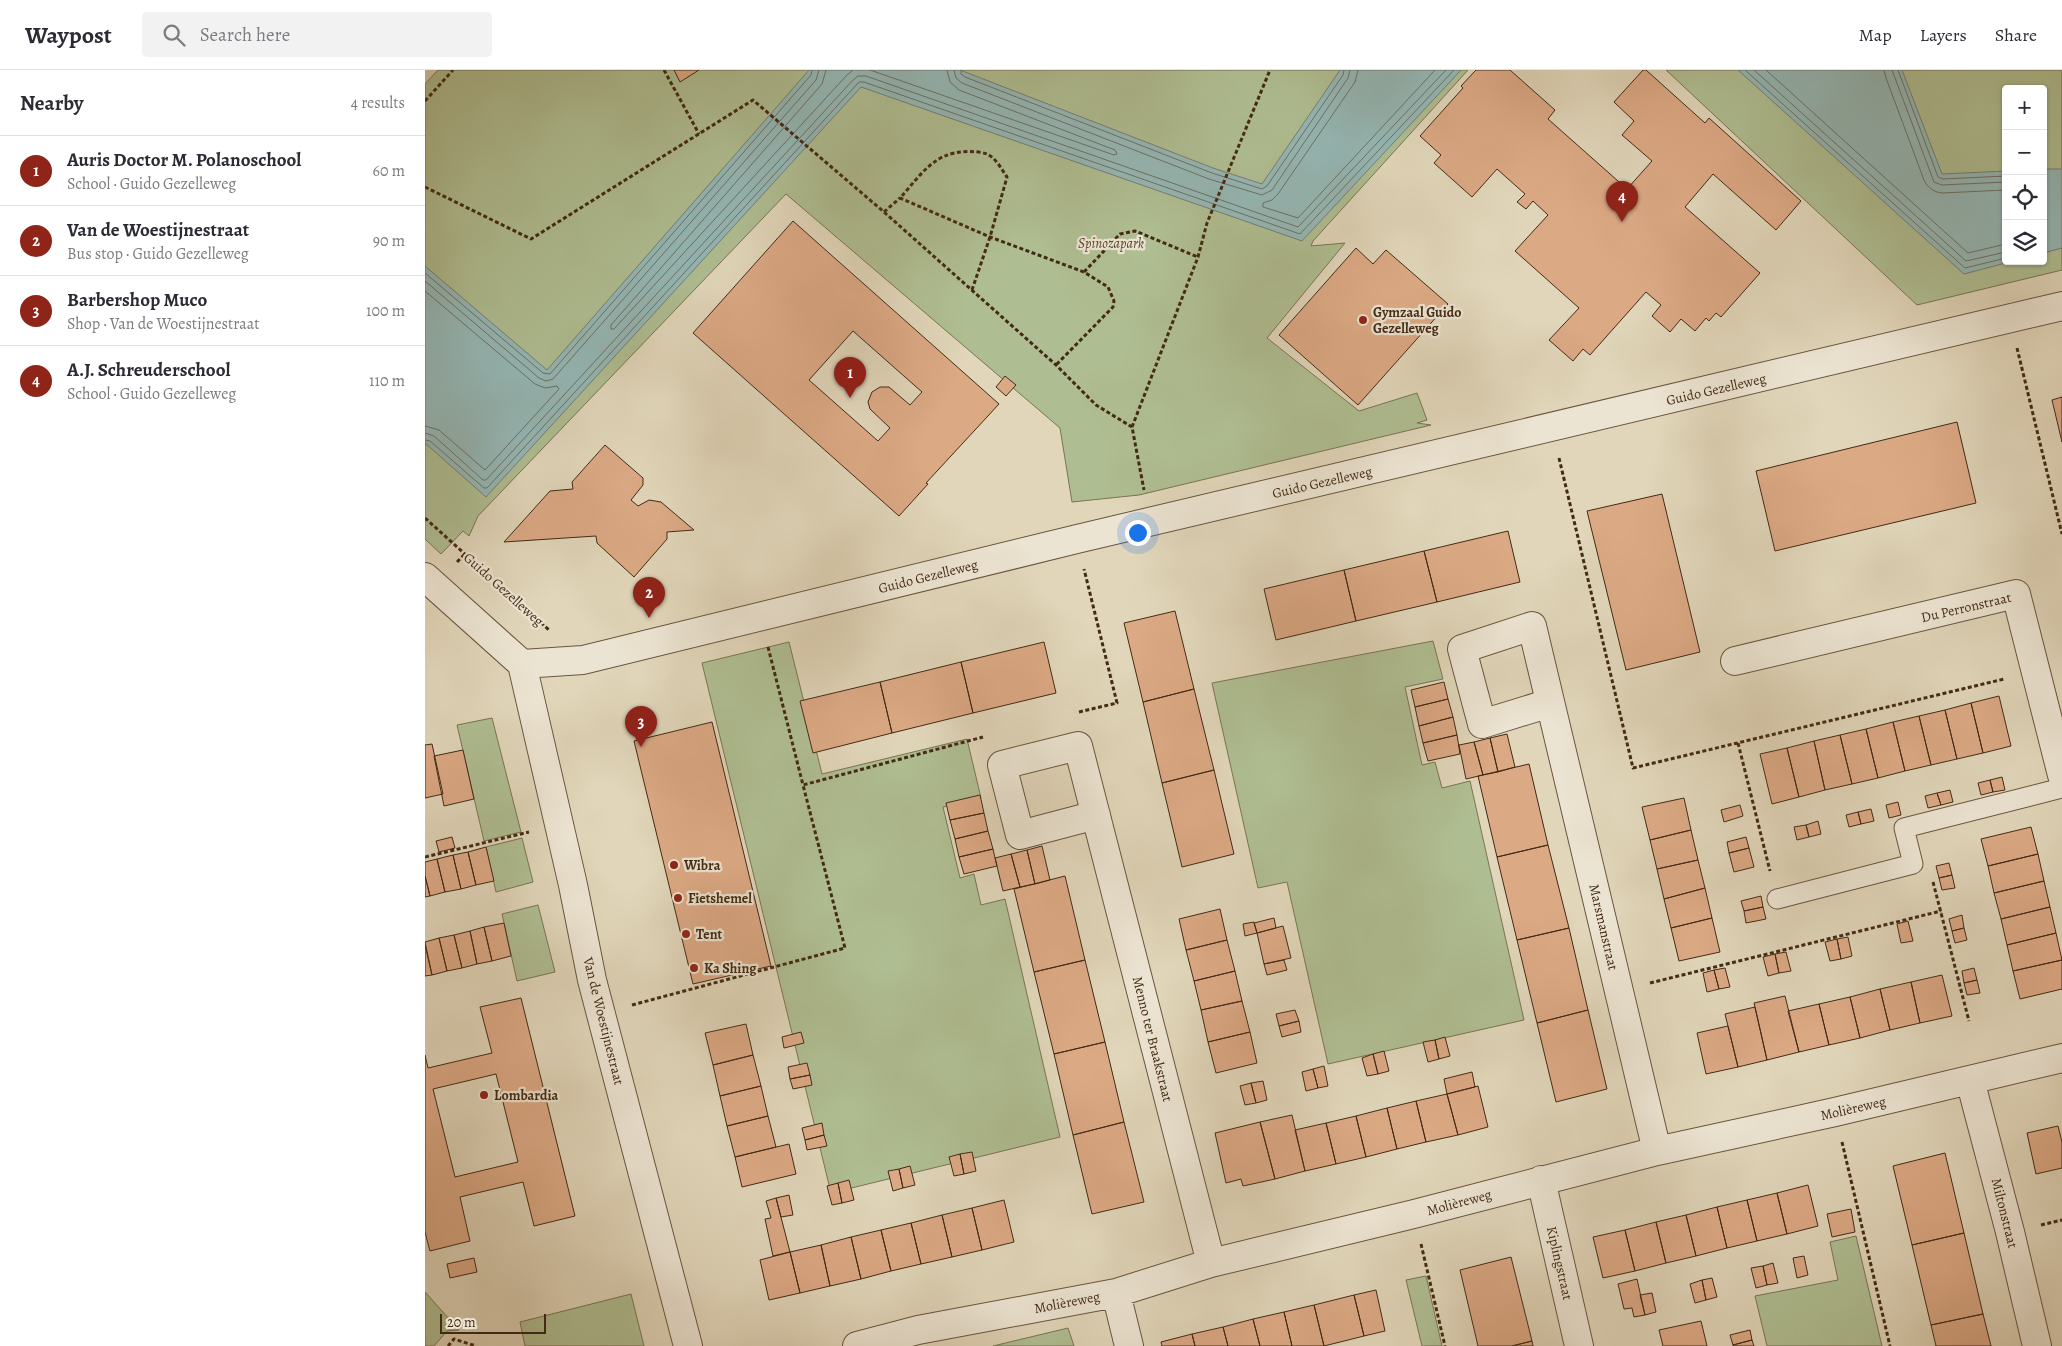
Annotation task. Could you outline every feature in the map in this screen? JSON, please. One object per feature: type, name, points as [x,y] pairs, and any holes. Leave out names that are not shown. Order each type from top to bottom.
[{"type":"street","name":"Guido Gezelleweg","points":[[522,664],[583,660],[1077,539],[2062,306]]},
{"type":"street","points":[[428,585],[522,664]]},
{"type":"street","name":"Du Perronstraat","points":[[1735,661],[2016,594],[2062,775]]},
{"type":"street","name":"Van de Woestijnestraat","points":[[522,664],[601,1013],[688,1346]]},
{"type":"street","name":"Marsmanstraat","points":[[1550,703],[1657,1151]]},
{"type":"street","name":"Menno ter Braakstraat","points":[[1096,815],[1211,1262]]},
{"type":"street","name":"Molièreweg","points":[[857,1346],[918,1330],[1116,1293],[1211,1262],[1414,1214],[1657,1151],[1835,1112],[2062,1058]]},
{"type":"street","name":"Miltonstraat","points":[[1970,1080],[2010,1232],[2037,1346]]},
{"type":"street","name":"Kiplingstraat","points":[[1541,1180],[1579,1346]]},
{"type":"street","points":[[1116,1293],[1129,1346]]},
{"type":"lane","points":[[1777,899],[1913,864],[1903,828],[2062,788]]},
{"type":"path","points":[[425,101],[453,70]]},
{"type":"path","points":[[664,70],[699,134]]},
{"type":"path","points":[[1150,522],[1132,427],[1198,257],[1207,224],[1270,70]]},
{"type":"path","points":[[425,186],[531,239],[753,100],[819,155],[972,290],[1056,365],[1096,405],[1132,427]]},
{"type":"path","points":[[884,212],[900,198],[929,166],[945,156],[972,152],[987,154],[999,165],[1007,178],[991,237],[972,290]]},
{"type":"path","points":[[900,198],[991,237],[1084,272],[1108,287],[1114,301],[1113,307],[1056,365]]},
{"type":"path","points":[[1084,272],[1120,234],[1135,232],[1198,257]]},
{"type":"path","points":[[2009,318],[2062,534]]},
{"type":"path","name":"Guido Gezelleweg","points":[[425,518],[583,660]]},
{"type":"path","points":[[1077,539],[1117,703],[1079,712]]},
{"type":"path","points":[[601,1013],[845,948],[761,617]]},
{"type":"path","points":[[803,785],[984,737]]},
{"type":"path","points":[[1738,744],[1777,899]]},
{"type":"path","points":[[425,857],[559,825]]},
{"type":"path","points":[[1913,864],[1929,866],[1969,1021]]},
{"type":"path","points":[[1619,990],[1941,911]]},
{"type":"path","points":[[1835,1112],[1890,1346]]},
{"type":"path","points":[[1414,1214],[1445,1346]]},
{"type":"path","points":[[448,1346],[454,1339],[476,1346]]},
{"type":"green space","name":"Spinozapark","points":[[438,70],[1468,70],[1313,241],[1311,246],[1345,243],[1267,338],[1359,411],[1417,393],[1427,420],[1417,423],[1431,425],[1139,495],[1072,502],[1060,428],[786,194],[478,516],[469,536],[463,531],[441,554],[425,539],[425,84]]},
{"type":"green space","points":[[1666,70],[2062,70],[2062,270],[1917,305]]},
{"type":"green space","points":[[1433,641],[1443,679],[1405,687],[1422,765],[1435,762],[1442,788],[1470,781],[1524,1020],[1328,1064],[1287,882],[1258,888],[1212,683]]},
{"type":"green space","points":[[789,642],[822,774],[967,739],[981,798],[943,807],[960,878],[974,874],[981,905],[1005,899],[1060,1137],[831,1193],[702,663]]},
{"type":"green space","points":[[492,718],[521,832],[484,841],[457,725]]},
{"type":"green space","points":[[522,838],[533,882],[496,892],[486,847]]},
{"type":"green space","points":[[538,905],[555,972],[517,981],[502,914]]},
{"type":"green space","points":[[1856,1236],[1882,1346],[1767,1346],[1755,1296],[1838,1280],[1830,1242]]},
{"type":"green space","points":[[1426,1276],[1442,1346],[1422,1346],[1406,1280]]},
{"type":"green space","points":[[425,1292],[459,1330],[447,1331],[434,1346],[425,1346]]},
{"type":"green space","points":[[631,1294],[644,1346],[525,1346],[520,1322]]},
{"type":"green space","points":[[1068,1328],[1074,1346],[993,1346]]},
{"type":"water","points":[[809,70],[960,70],[1213,168],[1262,184],[1340,70],[1461,70],[1302,241],[861,87],[486,497],[425,443],[425,266],[547,370]]},
{"type":"water","points":[[1738,70],[1902,70],[1942,174],[2002,171],[2002,264],[1964,274]]},
{"type":"water","points":[[2047,169],[2062,169],[2062,248],[2047,252]]},
{"type":"building","points":[[674,70],[699,70],[680,82]]},
{"type":"building","points":[[1476,70],[1510,70],[1555,110],[1548,119],[1627,189],[1652,161],[1622,135],[1634,121],[1614,102],[1643,70],[1646,70],[1705,123],[1709,118],[1801,201],[1776,230],[1713,174],[1685,207],[1760,273],[1721,317],[1716,313],[1709,321],[1706,318],[1695,331],[1681,319],[1670,332],[1652,316],[1661,305],[1646,292],[1590,355],[1583,349],[1573,361],[1549,340],[1579,308],[1515,251],[1548,215],[1533,201],[1526,209],[1517,202],[1525,194],[1497,169],[1472,197],[1434,163],[1441,155],[1420,136],[1463,88],[1461,86]]},
{"type":"building","points":[[793,221],[999,404],[926,483],[928,484],[899,516],[693,333]],"holes":[[[853,331],[922,392],[910,405],[889,387],[880,387],[872,392],[868,402],[870,409],[890,428],[878,441],[809,380]]]},
{"type":"building","name":"Gymzaal Guido Gezelleweg","points":[[1356,248],[1373,264],[1386,250],[1448,304],[1358,405],[1279,335]]},
{"type":"building","points":[[1005,376],[1016,385],[1006,396],[996,387]]},
{"type":"building","points":[[2062,397],[2062,442],[2052,400]]},
{"type":"building","points":[[1957,422],[1976,503],[1775,551],[1756,471]]},
{"type":"building","points":[[605,445],[643,478],[643,485],[631,500],[638,506],[649,500],[661,502],[694,530],[667,532],[667,539],[634,577],[597,543],[596,536],[504,542],[550,491],[573,489],[572,482]]},
{"type":"building","points":[[1662,494],[1700,652],[1626,670],[1587,511]]},
{"type":"building","points":[[1508,531],[1520,582],[1437,602],[1424,551]]},
{"type":"building","points":[[1424,551],[1437,602],[1356,621],[1344,570]]},
{"type":"building","points":[[1344,570],[1356,621],[1276,640],[1264,589]]},
{"type":"building","points":[[1175,611],[1194,689],[1143,702],[1124,623]]},
{"type":"building","points":[[1044,642],[1056,693],[973,713],[961,662]]},
{"type":"building","points":[[961,662],[973,713],[892,733],[880,682]]},
{"type":"building","points":[[880,682],[892,733],[813,753],[800,701]]},
{"type":"building","points":[[1444,682],[1448,699],[1415,707],[1411,690]]},
{"type":"building","points":[[1194,689],[1214,770],[1162,783],[1143,702]]},
{"type":"building","points":[[1999,696],[2011,746],[1983,753],[1971,703]]},
{"type":"building","points":[[1448,699],[1453,717],[1419,726],[1415,707]]},
{"type":"building","points":[[1971,703],[1983,753],[1957,759],[1945,710]]},
{"type":"building","points":[[1945,710],[1957,759],[1931,765],[1919,716]]},
{"type":"building","points":[[1919,716],[1931,765],[1905,771],[1893,722]]},
{"type":"building","points":[[1453,717],[1457,735],[1423,743],[1419,726]]},
{"type":"building","points":[[712,722],[771,966],[693,984],[634,741]]},
{"type":"building","points":[[1893,722],[1905,771],[1878,778],[1866,729]]},
{"type":"building","points":[[1866,729],[1878,778],[1852,784],[1840,735]]},
{"type":"building","points":[[1507,734],[1515,767],[1498,772],[1490,738]]},
{"type":"building","points":[[1457,735],[1460,754],[1428,761],[1423,743]]},
{"type":"building","points":[[1840,735],[1852,784],[1825,790],[1814,741]]},
{"type":"building","points":[[1490,738],[1498,772],[1483,775],[1474,742]]},
{"type":"building","points":[[1814,741],[1825,790],[1799,797],[1787,748]]},
{"type":"building","points":[[1474,742],[1483,775],[1466,779],[1459,745]]},
{"type":"building","points":[[432,744],[443,794],[425,798],[425,745]]},
{"type":"building","points":[[1787,748],[1799,797],[1772,804],[1760,754]]},
{"type":"building","points":[[463,750],[474,799],[444,806],[434,756]]},
{"type":"building","points":[[1529,764],[1548,845],[1497,857],[1478,776]]},
{"type":"building","points":[[1214,770],[1234,854],[1182,867],[1162,783]]},
{"type":"building","points":[[2002,777],[2005,790],[1993,792],[1990,780]]},
{"type":"building","points":[[1990,780],[1993,792],[1981,795],[1978,783]]},
{"type":"building","points":[[1950,790],[1953,802],[1941,805],[1937,793]]},
{"type":"building","points":[[1937,793],[1941,805],[1928,808],[1925,796]]},
{"type":"building","points":[[980,795],[984,813],[950,820],[946,803]]},
{"type":"building","points":[[1684,798],[1691,830],[1650,840],[1642,807]]},
{"type":"building","points":[[1898,802],[1901,815],[1889,818],[1886,805]]},
{"type":"building","points":[[1740,805],[1743,816],[1724,822],[1721,810]]},
{"type":"building","points":[[1871,809],[1874,821],[1861,824],[1858,812]]},
{"type":"building","points":[[1858,812],[1861,824],[1849,827],[1846,815]]},
{"type":"building","points":[[984,813],[988,831],[955,839],[950,820]]},
{"type":"building","points":[[1818,821],[1821,834],[1809,837],[1806,825]]},
{"type":"building","points":[[1806,825],[1809,837],[1797,840],[1794,827]]},
{"type":"building","points":[[2031,827],[2038,854],[1988,866],[1981,839]]},
{"type":"building","points":[[1691,830],[1698,860],[1657,869],[1650,840]]},
{"type":"building","points":[[988,831],[993,849],[959,857],[955,839]]},
{"type":"building","points":[[452,837],[455,848],[439,852],[436,841]]},
{"type":"building","points":[[1746,837],[1749,848],[1729,853],[1727,842]]},
{"type":"building","points":[[1548,845],[1569,928],[1517,940],[1497,857]]},
{"type":"building","points":[[1042,846],[1050,880],[1035,884],[1027,850]]},
{"type":"building","points":[[486,847],[494,881],[476,885],[468,852]]},
{"type":"building","points":[[1749,848],[1754,867],[1734,872],[1729,853]]},
{"type":"building","points":[[993,849],[997,866],[964,874],[959,857]]},
{"type":"building","points":[[1027,850],[1035,884],[1020,887],[1011,854]]},
{"type":"building","points":[[468,852],[476,885],[461,889],[453,855]]},
{"type":"building","points":[[1011,854],[1020,887],[1003,891],[995,858]]},
{"type":"building","points":[[2038,854],[2044,881],[1994,893],[1988,866]]},
{"type":"building","points":[[453,855],[461,889],[445,892],[437,859]]},
{"type":"building","points":[[437,859],[445,892],[430,896],[425,876],[425,862]]},
{"type":"building","points":[[1698,860],[1705,888],[1664,899],[1657,869]]},
{"type":"building","points":[[1949,863],[1952,875],[1939,878],[1936,866]]},
{"type":"building","points":[[1952,875],[1955,888],[1942,890],[1939,878]]},
{"type":"building","points":[[425,876],[430,896],[425,897]]},
{"type":"building","points":[[1065,876],[1085,960],[1034,972],[1014,889]]},
{"type":"building","points":[[2044,881],[2050,907],[2001,919],[1994,893]]},
{"type":"building","points":[[1705,888],[1712,918],[1671,928],[1664,899]]},
{"type":"building","points":[[1761,896],[1763,907],[1744,911],[1741,901]]},
{"type":"building","points":[[1763,907],[1766,919],[1746,923],[1744,911]]},
{"type":"building","points":[[2050,907],[2056,933],[2007,945],[2001,919]]},
{"type":"building","points":[[1220,909],[1227,940],[1186,950],[1179,919]]},
{"type":"building","points":[[1962,915],[1964,928],[1952,931],[1949,919]]},
{"type":"building","points":[[1274,918],[1276,928],[1257,933],[1254,923]]},
{"type":"building","points":[[1712,918],[1720,952],[1679,961],[1671,928]]},
{"type":"building","points":[[1908,921],[1913,941],[1901,943],[1897,924]]},
{"type":"building","points":[[1254,922],[1257,933],[1245,936],[1243,924]]},
{"type":"building","points":[[504,923],[511,956],[492,961],[484,927]]},
{"type":"building","points":[[1283,926],[1291,958],[1264,964],[1257,933]]},
{"type":"building","points":[[484,927],[492,961],[477,964],[470,931]]},
{"type":"building","points":[[1569,928],[1588,1010],[1537,1023],[1517,940]]},
{"type":"building","points":[[1964,928],[1967,940],[1955,943],[1952,931]]},
{"type":"building","points":[[470,931],[477,964],[462,968],[454,935]]},
{"type":"building","points":[[2056,933],[2062,960],[2013,971],[2007,945]]},
{"type":"building","points":[[454,935],[462,968],[447,971],[439,938]]},
{"type":"building","points":[[1848,937],[1852,956],[1841,959],[1837,939]]},
{"type":"building","points":[[439,938],[447,971],[432,975],[425,942]]},
{"type":"building","points":[[1837,939],[1841,959],[1830,961],[1825,942]]},
{"type":"building","points":[[1227,940],[1235,971],[1194,981],[1186,950]]},
{"type":"building","points":[[425,945],[432,975],[425,976]]},
{"type":"building","points":[[1786,952],[1791,971],[1779,973],[1775,954]]},
{"type":"building","points":[[1775,954],[1779,973],[1768,976],[1763,957]]},
{"type":"building","points":[[1085,960],[1105,1042],[1054,1054],[1034,972]]},
{"type":"building","points":[[1284,960],[1287,970],[1267,975],[1264,964]]},
{"type":"building","points":[[2062,960],[2062,989],[2020,999],[2013,971]]},
{"type":"building","points":[[1725,968],[1730,987],[1719,989],[1714,970]]},
{"type":"building","points":[[1974,968],[1977,980],[1964,983],[1962,971]]},
{"type":"building","points":[[1714,970],[1719,989],[1707,992],[1703,973]]},
{"type":"building","points":[[1235,971],[1242,1001],[1201,1010],[1194,981]]},
{"type":"building","points":[[1942,975],[1952,1016],[1920,1023],[1911,982]]},
{"type":"building","points":[[1977,980],[1980,993],[1967,995],[1964,983]]},
{"type":"building","points":[[1911,982],[1920,1023],[1890,1030],[1880,989]]},
{"type":"building","points":[[1880,989],[1890,1030],[1860,1038],[1850,997]]},
{"type":"building","points":[[1785,996],[1799,1052],[1767,1060],[1754,1003]]},
{"type":"building","points":[[1850,997],[1860,1038],[1829,1045],[1819,1004]]},
{"type":"building","points":[[521,998],[575,1216],[534,1226],[523,1182],[460,1197],[470,1241],[430,1251],[425,1232],[425,1055],[428,1068],[492,1053],[480,1007]],"holes":[[[496,1074],[518,1162],[455,1177],[433,1089]]]},
{"type":"building","points":[[1242,1001],[1250,1032],[1208,1042],[1201,1010]]},
{"type":"building","points":[[1819,1004],[1829,1045],[1799,1052],[1788,1011]]},
{"type":"building","points":[[1755,1007],[1767,1060],[1738,1067],[1725,1014]]},
{"type":"building","points":[[1295,1010],[1299,1021],[1279,1026],[1276,1014]]},
{"type":"building","points":[[1588,1010],[1607,1089],[1556,1102],[1537,1023]]},
{"type":"building","points":[[1299,1021],[1301,1032],[1282,1037],[1279,1026]]},
{"type":"building","points":[[746,1024],[753,1055],[713,1065],[705,1033]]},
{"type":"building","points":[[1728,1026],[1738,1067],[1706,1074],[1697,1033]]},
{"type":"building","points":[[801,1032],[804,1043],[784,1048],[782,1037]]},
{"type":"building","points":[[1250,1032],[1257,1063],[1216,1073],[1208,1042]]},
{"type":"building","points":[[1445,1037],[1450,1056],[1439,1059],[1435,1040]]},
{"type":"building","points":[[1435,1040],[1439,1059],[1428,1062],[1423,1042]]},
{"type":"building","points":[[1105,1042],[1124,1122],[1073,1135],[1054,1054]]},
{"type":"building","points":[[1384,1051],[1389,1071],[1378,1074],[1373,1054]]},
{"type":"building","points":[[1373,1054],[1378,1074],[1367,1076],[1362,1058]]},
{"type":"building","points":[[753,1055],[761,1086],[720,1096],[713,1065]]},
{"type":"building","points":[[807,1063],[810,1075],[790,1079],[788,1067]]},
{"type":"building","points":[[1324,1066],[1328,1086],[1318,1088],[1313,1069]]},
{"type":"building","points":[[1313,1069],[1318,1088],[1306,1091],[1302,1072]]},
{"type":"building","points":[[1472,1072],[1475,1087],[1447,1094],[1444,1079]]},
{"type":"building","points":[[810,1075],[812,1085],[793,1089],[790,1079]]},
{"type":"building","points":[[1263,1081],[1267,1100],[1256,1103],[1251,1083]]},
{"type":"building","points":[[1251,1083],[1256,1103],[1245,1105],[1240,1086]]},
{"type":"building","points":[[761,1086],[768,1116],[727,1126],[720,1096]]},
{"type":"building","points":[[1478,1086],[1488,1127],[1458,1135],[1447,1094]]},
{"type":"building","points":[[1447,1094],[1458,1135],[1426,1142],[1416,1101]]},
{"type":"building","points":[[1416,1101],[1426,1142],[1397,1149],[1387,1108]]},
{"type":"building","points":[[1387,1108],[1397,1149],[1366,1157],[1356,1116]]},
{"type":"building","points":[[1292,1115],[1305,1171],[1275,1179],[1260,1122]]},
{"type":"building","points":[[768,1116],[776,1147],[735,1157],[727,1126]]},
{"type":"building","points":[[1356,1116],[1366,1157],[1336,1164],[1326,1123]]},
{"type":"building","points":[[1124,1122],[1144,1202],[1092,1214],[1073,1135]]},
{"type":"building","points":[[1260,1122],[1275,1179],[1243,1186],[1241,1179],[1226,1183],[1215,1133]]},
{"type":"building","points":[[822,1123],[824,1135],[805,1140],[802,1128]]},
{"type":"building","points":[[1326,1123],[1336,1164],[1305,1171],[1295,1130]]},
{"type":"building","points":[[2058,1126],[2062,1142],[2062,1168],[2036,1174],[2027,1133]]},
{"type":"building","points":[[824,1135],[827,1146],[807,1150],[805,1140]]},
{"type":"building","points":[[789,1144],[796,1174],[742,1187],[735,1157]]},
{"type":"building","points":[[972,1152],[976,1171],[964,1174],[960,1154]]},
{"type":"building","points":[[1945,1153],[1964,1233],[1912,1245],[1893,1166]]},
{"type":"building","points":[[960,1154],[964,1174],[954,1176],[949,1157]]},
{"type":"building","points":[[910,1166],[915,1185],[903,1188],[899,1169]]},
{"type":"building","points":[[899,1169],[903,1188],[893,1191],[888,1171]]},
{"type":"building","points":[[849,1180],[854,1200],[842,1203],[838,1183]]},
{"type":"building","points":[[838,1183],[842,1203],[832,1205],[827,1186]]},
{"type":"building","points":[[1808,1185],[1818,1226],[1787,1234],[1777,1193]]},
{"type":"building","points":[[1777,1193],[1787,1234],[1757,1241],[1747,1200]]},
{"type":"building","points":[[789,1195],[793,1215],[781,1217],[776,1198]]},
{"type":"building","points":[[776,1198],[790,1252],[773,1256],[765,1219],[771,1218],[766,1201]]},
{"type":"building","points":[[1004,1200],[1014,1242],[982,1250],[972,1208]]},
{"type":"building","points":[[1747,1200],[1757,1241],[1727,1248],[1717,1207]]},
{"type":"building","points":[[1717,1207],[1727,1248],[1696,1256],[1686,1215]]},
{"type":"building","points":[[972,1208],[982,1250],[952,1257],[942,1215]]},
{"type":"building","points":[[1851,1209],[1855,1232],[1832,1237],[1827,1214]]},
{"type":"building","points":[[942,1215],[952,1257],[921,1264],[911,1223]]},
{"type":"building","points":[[1686,1215],[1696,1256],[1666,1263],[1656,1222]]},
{"type":"building","points":[[1656,1222],[1666,1263],[1635,1271],[1625,1230]]},
{"type":"building","points":[[911,1223],[921,1264],[891,1271],[881,1230]]},
{"type":"building","points":[[881,1230],[891,1271],[861,1279],[851,1237]]},
{"type":"building","points":[[1625,1230],[1635,1271],[1603,1278],[1593,1237]]},
{"type":"building","points":[[1964,1233],[1983,1314],[1931,1325],[1912,1245]]},
{"type":"building","points":[[851,1237],[861,1279],[830,1286],[821,1245]]},
{"type":"building","points":[[821,1245],[830,1286],[800,1293],[790,1252]]},
{"type":"building","points":[[790,1252],[800,1293],[769,1300],[760,1260]]},
{"type":"building","points":[[1804,1256],[1808,1275],[1797,1278],[1793,1258]]},
{"type":"building","points":[[1511,1257],[1532,1341],[1512,1346],[1478,1346],[1460,1270]]},
{"type":"building","points":[[474,1258],[477,1272],[450,1278],[447,1264]]},
{"type":"building","points":[[1773,1263],[1778,1283],[1767,1285],[1763,1266]]},
{"type":"building","points":[[1763,1266],[1767,1285],[1756,1288],[1751,1268]]},
{"type":"building","points":[[1712,1278],[1717,1297],[1706,1300],[1702,1280]]},
{"type":"building","points":[[1637,1279],[1645,1315],[1634,1317],[1632,1308],[1624,1309],[1618,1284]]},
{"type":"building","points":[[1702,1280],[1706,1300],[1695,1303],[1690,1284]]},
{"type":"building","points":[[1376,1290],[1385,1331],[1364,1336],[1354,1295]]},
{"type":"building","points":[[1652,1293],[1656,1312],[1645,1315],[1640,1295]]},
{"type":"building","points":[[1354,1295],[1364,1336],[1324,1346],[1314,1305]]},
{"type":"building","points":[[1314,1305],[1324,1346],[1292,1346],[1284,1312]]},
{"type":"building","points":[[1284,1312],[1292,1346],[1260,1346],[1253,1319]]},
{"type":"building","points":[[1983,1314],[1991,1346],[1936,1346],[1931,1325]]},
{"type":"building","points":[[1253,1319],[1260,1346],[1228,1346],[1223,1327]]},
{"type":"building","points":[[1701,1321],[1707,1346],[1663,1346],[1659,1330]]},
{"type":"building","points":[[1223,1327],[1228,1346],[1195,1346],[1192,1334]]},
{"type":"building","points":[[1750,1330],[1752,1340],[1733,1345],[1730,1335]]},
{"type":"building","points":[[1192,1334],[1195,1346],[1162,1346],[1161,1342]]},
{"type":"building","points":[[1752,1340],[1754,1346],[1733,1346],[1733,1345]]},
{"type":"building","points":[[1532,1341],[1533,1346],[1512,1346]]},
{"type":"place","name":"A.J. Schreuderschool","points":[[1622,222]]},
{"type":"place","name":"Gymzaal Guido Gezelleweg","points":[[1363,320]]},
{"type":"place","name":"Auris Doctor M. Polanoschool","points":[[850,398]]},
{"type":"place","name":"Van de Woestijnestraat","points":[[649,618]]},
{"type":"place","name":"Barbershop Muco","points":[[641,747]]},
{"type":"place","name":"Wibra","points":[[674,865]]},
{"type":"place","name":"Fietshemel","points":[[678,898]]},
{"type":"place","name":"Tent","points":[[686,934]]},
{"type":"place","name":"Ka Shing","points":[[694,968]]},
{"type":"place","name":"Lombardia","points":[[484,1095]]}]
